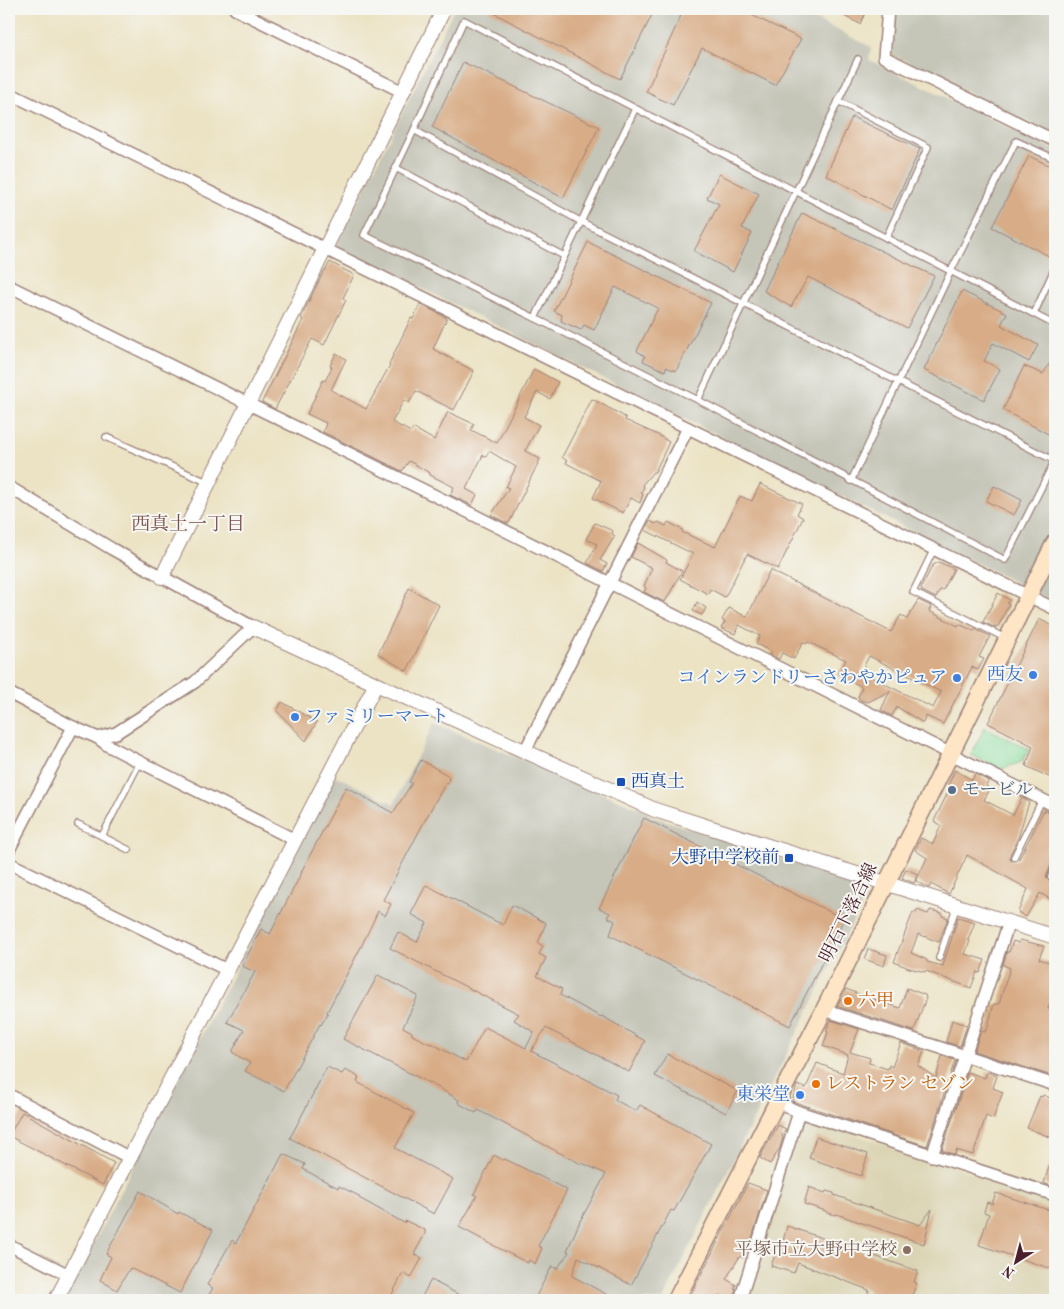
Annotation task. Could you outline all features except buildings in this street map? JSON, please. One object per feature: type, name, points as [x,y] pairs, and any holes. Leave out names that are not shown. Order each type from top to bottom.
[{"type":"main road","name":"明石下落合線","points":[[676,1300],[824,1010],[1055,542]]},
{"type":"street","points":[[235,9],[403,92]]},
{"type":"street","points":[[888,9],[884,57],[1055,142]]},
{"type":"street","points":[[162,576],[403,92],[440,10]]},
{"type":"street","points":[[9,93],[1055,609]]},
{"type":"street","points":[[9,286],[1055,806]]},
{"type":"street","points":[[525,751],[688,428]]},
{"type":"street","points":[[9,487],[112,549],[253,627],[655,810],[1055,937]]},
{"type":"street","points":[[98,738],[116,733],[195,682],[253,627]]},
{"type":"street","points":[[56,1300],[376,684]]},
{"type":"street","points":[[9,693],[295,840]]},
{"type":"street","points":[[9,850],[73,727]]},
{"type":"street","points":[[9,863],[227,970]]},
{"type":"street","points":[[932,1156],[1009,922]]},
{"type":"street","points":[[824,1010],[1055,1085]]},
{"type":"street","points":[[9,1095],[130,1158]]},
{"type":"street","points":[[777,1102],[799,1112],[1055,1195]]},
{"type":"street","points":[[740,1300],[799,1112]]},
{"type":"street","points":[[9,1245],[69,1275]]},
{"type":"lane","points":[[414,130],[580,222],[1055,460],[1005,560],[698,400],[364,235],[464,20],[1055,325]]},
{"type":"lane","points":[[698,400],[858,59]]},
{"type":"lane","points":[[838,101],[928,148],[886,238]]},
{"type":"lane","points":[[535,318],[635,109]]},
{"type":"lane","points":[[851,481],[951,271],[1016,141],[1055,159]]},
{"type":"lane","points":[[396,168],[564,256]]},
{"type":"lane","points":[[1034,314],[1055,267]]},
{"type":"lane","points":[[106,437],[209,483]]},
{"type":"lane","points":[[934,549],[913,592],[1007,639]]},
{"type":"lane","points":[[102,836],[140,762]]},
{"type":"lane","points":[[1014,856],[1042,800]]},
{"type":"lane","points":[[78,824],[129,850]]},
{"type":"lane","points":[[1051,877],[1055,867]]},
{"type":"lane","points":[[939,958],[957,905]]},
{"type":"shaded area","points":[[454,9],[795,9],[871,47],[869,60],[1055,150],[1055,602],[336,246]]},
{"type":"shaded area","points":[[897,9],[1055,9],[1055,135],[890,53]]},
{"type":"shaded area","points":[[434,723],[645,811],[651,816],[864,886],[868,892],[663,1300],[64,1300],[336,776],[394,804]]},
{"type":"shaded area","name":"平塚市立大野中学校","points":[[799,1117],[1055,1199],[1055,1300],[743,1300]]},
{"type":"green space","points":[[985,727],[1029,749],[1022,762],[1001,769],[971,755]]},
{"type":"place","name":"西友","points":[[1033,675]]},
{"type":"place","name":"コインランドリーさわやかピュア","points":[[957,678]]},
{"type":"place","name":"ファミリーマート","points":[[295,717]]},
{"type":"place","name":"西真土","points":[[621,782]]},
{"type":"place","name":"モービル","points":[[952,790]]},
{"type":"place","name":"大野中学校前","points":[[789,858]]},
{"type":"place","name":"六甲","points":[[848,1001]]},
{"type":"place","name":"レストラン セゾン","points":[[816,1084]]},
{"type":"place","name":"東栄堂","points":[[800,1095]]},
{"type":"place","name":"平塚市立大野中学校","points":[[907,1250]]},
{"type":"district","name":"西真土一丁目","points":[[188,525]]}]
